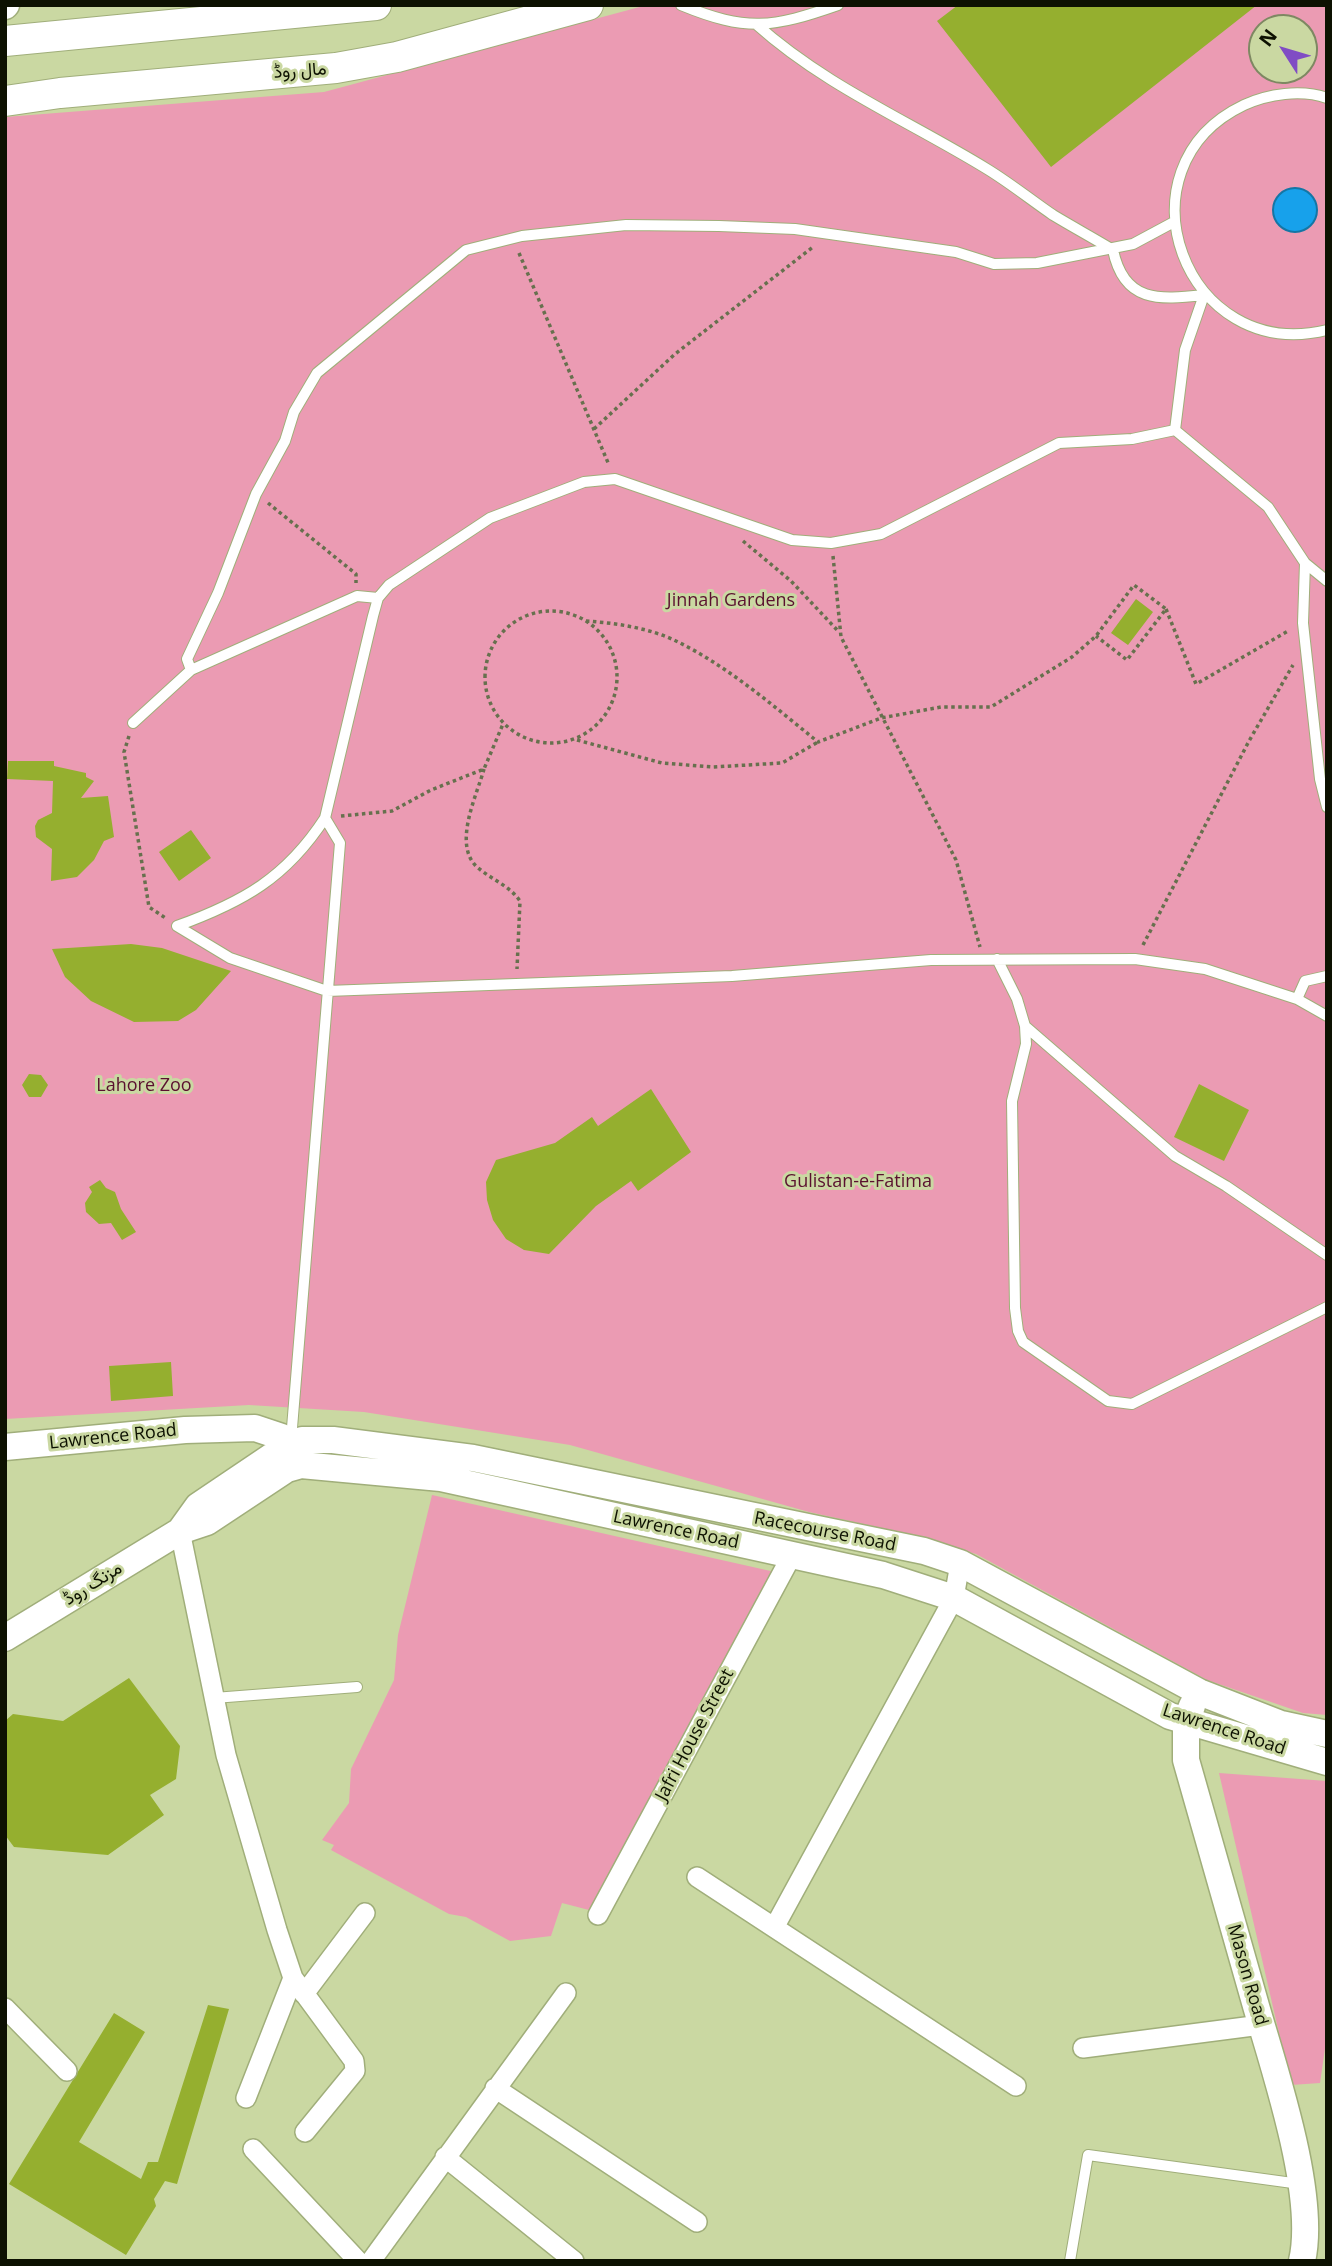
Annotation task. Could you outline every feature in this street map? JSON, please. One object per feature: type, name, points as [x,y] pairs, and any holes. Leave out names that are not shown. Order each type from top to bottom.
[{"type":"main road","points":[[5,41],[250,12],[376,5]]},
{"type":"main road","name":"مال روڈ","points":[[5,101],[74,92],[336,68],[397,57],[588,5]]},
{"type":"main road","points":[[231,1429],[247,1440],[252,1468]]},
{"type":"main road","name":"Lawrence Road","points":[[5,1447],[185,1430],[271,1431],[295,1454],[441,1478],[883,1575],[954,1598],[1170,1716],[1327,1762]]},
{"type":"main road","name":"Racecourse Road","points":[[295,1454],[302,1440],[332,1440],[473,1458],[924,1551],[960,1563],[1199,1692],[1281,1724],[1327,1734]]},
{"type":"main road","name":"مزنگ روڈ","points":[[180,1531],[198,1506],[252,1468],[295,1454]]},
{"type":"main road","name":"مزنگ روڈ","points":[[5,1638],[180,1531],[207,1522],[287,1469],[295,1454]]},
{"type":"main road","name":"Mason Road","points":[[1199,1692],[1186,1721],[1186,1760],[1261,2025],[1301,2185],[1305,2223],[1302,2261]]},
{"type":"street","points":[[180,1531],[226,1755],[299,1986],[354,2061],[355,2070],[305,2132]]},
{"type":"street","name":"Jafri House Street","points":[[598,1915],[792,1555]]},
{"type":"street","points":[[775,1926],[954,1598],[960,1563]]},
{"type":"street","points":[[697,1877],[1016,2086]]},
{"type":"street","points":[[246,2098],[299,1986],[365,1913]]},
{"type":"street","points":[[378,2258],[445,2157],[566,1993]]},
{"type":"street","points":[[5,2008],[67,2071]]},
{"type":"street","points":[[1083,2048],[1261,2025]]},
{"type":"street","points":[[495,2088],[697,2222]]},
{"type":"street","points":[[253,2149],[358,2261]]},
{"type":"street","points":[[445,2157],[574,2261]]},
{"type":"lane","points":[[681,5],[721,22],[756,24],[792,21],[838,5]]},
{"type":"lane","points":[[756,24],[784,49],[814,66],[849,93],[988,169],[1054,215],[1113,250],[1118,271],[1132,289],[1162,300],[1205,295]]},
{"type":"lane","points":[[1327,98],[1290,93],[1258,99],[1229,112],[1205,133],[1187,160],[1176,190],[1174,222],[1183,261],[1205,295],[1239,322],[1281,334],[1327,330]]},
{"type":"lane","points":[[191,670],[187,659],[218,593],[256,494],[285,441],[299,402],[317,373],[466,250],[513,238],[626,225],[795,229],[956,252],[994,264],[1037,263],[1113,250],[1133,244],[1174,222]]},
{"type":"lane","points":[[1175,430],[1185,349],[1205,295]]},
{"type":"lane","points":[[177,926],[221,910],[291,864],[325,818],[378,598],[389,585],[490,518],[584,482],[615,480],[792,540],[831,543],[881,534],[1059,443],[1132,439],[1175,430]]},
{"type":"lane","points":[[1175,430],[1268,507],[1305,563],[1327,581]]},
{"type":"lane","points":[[1305,563],[1303,623],[1320,779],[1327,807]]},
{"type":"lane","points":[[133,723],[191,670],[357,596],[378,598]]},
{"type":"lane","points":[[295,1454],[296,1407],[340,843],[325,818]]},
{"type":"lane","points":[[177,926],[230,958],[327,990],[732,976],[931,960],[1135,959],[1205,969],[1297,999],[1327,1016]]},
{"type":"lane","points":[[997,959],[1017,999],[1025,1026],[1026,1045],[1012,1101],[1016,1319],[1023,1342],[1108,1401],[1132,1404],[1327,1307]]},
{"type":"lane","points":[[1297,999],[1305,981],[1327,976]]},
{"type":"lane","points":[[1025,1026],[1175,1156],[1226,1186],[1327,1255]]},
{"type":"lane","points":[[214,1698],[357,1687]]},
{"type":"lane","points":[[1070,2261],[1088,2155],[1301,2185]]},
{"type":"path","points":[[594,429],[675,354],[786,271],[828,234]]},
{"type":"path","points":[[513,238],[615,480]]},
{"type":"path","points":[[256,494],[356,574],[357,596]]},
{"type":"path","points":[[737,537],[791,581],[840,633],[881,718],[956,860],[983,959]]},
{"type":"path","points":[[831,543],[840,633]]},
{"type":"path","points":[[576,739],[662,763],[713,767],[782,763],[818,742],[881,718],[941,707],[991,707],[1072,657],[1096,636],[1134,585],[1166,609],[1196,684],[1303,623]]},
{"type":"path","points":[[1096,636],[1127,660],[1166,609]]},
{"type":"path","points":[[552,610],[578,615],[586,621],[600,630],[614,652],[618,678],[613,704],[598,725],[576,739],[550,744],[524,739],[503,724],[489,702],[484,676],[490,651],[505,629],[527,615],[552,610]]},
{"type":"path","points":[[586,621],[618,623],[675,641],[758,694],[818,742]]},
{"type":"path","points":[[1135,959],[1249,741],[1305,643]]},
{"type":"path","points":[[133,723],[124,752],[149,907],[177,926]]},
{"type":"path","points":[[503,724],[484,769],[467,830],[467,846],[474,864],[513,892],[520,901],[517,984]]},
{"type":"path","points":[[325,818],[392,811],[431,790],[484,769]]},
{"type":"green space","name":"Jinnah Gardens","points":[[647,5],[1327,5],[1327,1715],[1303,1713],[1207,1680],[976,1554],[900,1532],[809,1512],[570,1445],[364,1412],[249,1405],[5,1419],[5,117],[324,92]]},
{"type":"green space","points":[[432,1495],[775,1572],[589,1910],[562,1903],[551,1936],[510,1941],[466,1917],[449,1914],[331,1850],[334,1845],[322,1840],[349,1803],[351,1769],[394,1680],[398,1635]]},
{"type":"green space","points":[[1219,1773],[1327,1781],[1327,2035],[1320,2083],[1291,2085]]},
{"type":"water","points":[[1295,188],[1310,195],[1317,210],[1310,225],[1295,232],[1280,225],[1273,210],[1280,195]]},
{"type":"building","points":[[958,5],[1257,5],[1051,167],[937,21]]},
{"type":"building","points":[[1136,599],[1153,612],[1128,645],[1111,633]]},
{"type":"building","points":[[8,761],[54,761],[54,766],[86,773],[86,777],[94,781],[81,798],[108,796],[114,837],[104,841],[94,860],[77,877],[51,881],[52,849],[36,837],[35,826],[38,820],[52,813],[53,781],[7,779]]},
{"type":"building","points":[[191,830],[211,858],[179,881],[159,852]]},
{"type":"building","points":[[131,944],[162,948],[231,971],[196,1010],[178,1021],[134,1022],[91,1001],[65,977],[52,949]]},
{"type":"building","points":[[29,1074],[41,1075],[48,1085],[41,1097],[29,1097],[22,1085]]},
{"type":"building","points":[[1199,1084],[1249,1110],[1224,1161],[1174,1137]]},
{"type":"building","points":[[651,1089],[691,1152],[638,1191],[631,1181],[596,1206],[549,1254],[524,1250],[506,1239],[493,1220],[487,1200],[486,1182],[496,1160],[555,1143],[592,1117],[598,1126]]},
{"type":"building","points":[[100,1180],[106,1188],[115,1192],[121,1209],[136,1232],[122,1240],[111,1223],[99,1224],[86,1212],[85,1203],[92,1192],[89,1187]]},
{"type":"building","points":[[171,1362],[173,1396],[111,1401],[109,1366]]},
{"type":"building","points":[[129,1678],[180,1746],[176,1779],[150,1795],[164,1815],[108,1855],[14,1847],[5,1835],[5,1721],[13,1714],[63,1721]]},
{"type":"building","points":[[208,2005],[229,2009],[177,2184],[165,2181],[154,2199],[156,2206],[126,2255],[9,2184],[114,2013],[145,2032],[79,2142],[141,2179],[148,2162],[158,2162]]},
{"type":"park label","name":"Lahore Zoo","points":[[144,1086]]},
{"type":"park label","name":"Gulistan-e-Fatima","points":[[858,1182]]}]
